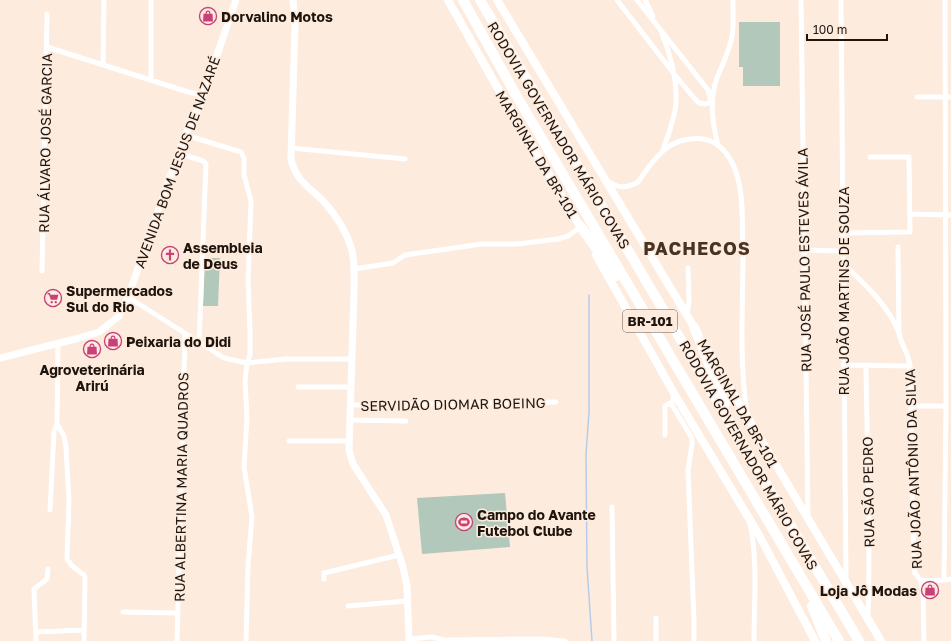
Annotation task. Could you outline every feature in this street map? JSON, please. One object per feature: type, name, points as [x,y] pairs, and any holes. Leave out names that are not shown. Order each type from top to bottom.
[{"type":"highway","name":"RODOVIA GOVERNADOR MÁRIO COVAS","points":[[462,0],[504,74],[839,641]]},
{"type":"highway","name":"RODOVIA GOVERNADOR MÁRIO COVAS","points":[[480,0],[859,641]]},
{"type":"highway","points":[[581,227],[650,322]]},
{"type":"highway","points":[[694,327],[737,434]]},
{"type":"highway","points":[[800,576],[826,641]]},
{"type":"main road","name":"MARGINAL DA BR-101","points":[[448,0],[497,87],[581,227],[674,398],[749,517],[815,641]]},
{"type":"main road","name":"MARGINAL DA BR-101","points":[[497,0],[881,641]]},
{"type":"street","points":[[103,64],[104,0]]},
{"type":"street","points":[[151,0],[151,80]]},
{"type":"street","name":"AVENIDA BOM JESUS DE NAZARÉ","points":[[0,358],[99,332],[119,316],[128,297],[178,153],[185,135],[200,107],[236,0]]},
{"type":"street","points":[[293,0],[295,26],[291,148],[292,165],[297,176],[325,203],[343,230],[352,250],[354,269],[349,450],[352,460],[386,516],[399,555],[406,580],[409,640],[432,637],[444,640],[540,639],[565,641]]},
{"type":"street","points":[[617,0],[675,75],[700,103],[705,104],[711,102]]},
{"type":"street","points":[[637,0],[708,90],[718,145]]},
{"type":"street","points":[[645,0],[658,27],[675,75],[676,104],[663,151]]},
{"type":"street","points":[[711,102],[716,80],[729,48],[732,36],[732,0]]},
{"type":"street","name":"RUA JOSÉ PAULO ESTEVES ÁVILA","points":[[801,0],[808,520]]},
{"type":"street","name":"RUA JOÃO MARTINS DE SOUZA","points":[[841,0],[842,263],[846,583]]},
{"type":"street","points":[[944,580],[946,406],[949,341],[948,97],[945,0]]},
{"type":"street","name":"RUA ÁLVARO JOSÉ GARCIA","points":[[42,271],[47,14]]},
{"type":"street","points":[[47,47],[188,92],[203,95]]},
{"type":"street","points":[[672,64],[678,59],[684,59]]},
{"type":"street","points":[[917,97],[948,97]]},
{"type":"street","points":[[604,178],[620,188],[632,186],[638,182],[663,151],[678,142],[691,139],[710,138],[715,133]]},
{"type":"street","points":[[185,135],[241,152],[244,158],[244,175],[251,200],[248,280],[250,355],[247,363],[245,381],[247,417],[244,467],[252,517],[248,566],[246,641]]},
{"type":"street","points":[[668,136],[678,142]]},
{"type":"street","points":[[703,139],[718,145],[726,153],[739,180],[742,230],[743,384],[748,420]]},
{"type":"street","points":[[291,148],[405,160]]},
{"type":"street","points":[[178,153],[203,161],[206,164],[199,343]]},
{"type":"street","points":[[842,233],[910,232],[909,157],[870,157]]},
{"type":"street","points":[[909,214],[948,215]]},
{"type":"street","points":[[354,269],[393,263],[405,256],[474,245],[517,244],[558,239],[573,233],[581,227]]},
{"type":"street","points":[[898,247],[899,333]]},
{"type":"street","points":[[804,250],[842,251]]},
{"type":"street","points":[[842,263],[871,292],[893,320],[899,333]]},
{"type":"street","points":[[687,315],[689,301],[688,268]]},
{"type":"street","points":[[128,297],[224,358],[247,363],[286,359],[352,359]]},
{"type":"street","name":"RUA ALBERTINA MARIA QUADROS","points":[[177,641],[184,333]]},
{"type":"street","name":"RUA JOÃO ANTÔNIO DA SILVA","points":[[899,333],[901,343],[908,355],[910,366],[914,567],[915,573],[921,581],[924,591],[924,641]]},
{"type":"street","points":[[50,510],[54,431],[57,424],[58,343]]},
{"type":"street","points":[[843,365],[910,366]]},
{"type":"street","name":"RUA SÃO PEDRO","points":[[866,365],[867,490],[870,558],[868,619]]},
{"type":"street","points":[[298,387],[351,387]]},
{"type":"street","points":[[665,434],[665,406],[674,398]]},
{"type":"street","points":[[674,398],[672,405],[692,438],[688,470],[694,641]]},
{"type":"street","name":"SERVIDÃO DIOMAR BOEING","points":[[350,405],[556,402]]},
{"type":"street","points":[[911,406],[946,406]]},
{"type":"street","points":[[349,420],[406,421]]},
{"type":"street","points":[[57,424],[64,436],[66,447],[69,501],[67,559],[72,566],[85,577],[84,641]]},
{"type":"street","points":[[289,441],[349,441]]},
{"type":"street","points":[[612,507],[614,641]]},
{"type":"street","points":[[749,517],[753,537],[754,641]]},
{"type":"street","points":[[324,579],[324,573],[399,555]]},
{"type":"street","points":[[36,641],[34,589],[47,580],[48,569]]},
{"type":"street","points":[[921,581],[951,579]]},
{"type":"street","points":[[348,606],[408,601]]},
{"type":"street","points":[[123,612],[178,614]]},
{"type":"street","points":[[656,618],[656,641]]},
{"type":"street","points":[[36,632],[84,630]]},
{"type":"green space","points":[[739,22],[780,22],[780,86],[743,86],[743,67],[739,67]]},
{"type":"green space","points":[[205,258],[220,258],[218,306],[203,306]]},
{"type":"green space","name":"Campo do Avante Futebol Clube","points":[[505,493],[510,547],[422,554],[417,498]]},
{"type":"waterway","points":[[589,295],[589,412],[586,454],[587,567],[592,641]]},
{"type":"place","name":"Dorvalino Motos","points":[[208,16]]},
{"type":"place","name":"Assembleia de Deus","points":[[170,255]]},
{"type":"place","name":"Supermercados Sul do Rio","points":[[53,298]]},
{"type":"place","name":"Peixaria do Didi","points":[[113,341]]},
{"type":"place","name":"Agroveterinária Arirú","points":[[92,349]]},
{"type":"place","name":"Campo do Avante Futebol Clube","points":[[464,522]]},
{"type":"place","name":"Loja Jô Modas","points":[[930,590]]},
{"type":"district","name":"PACHECOS","points":[[697,248]]}]
